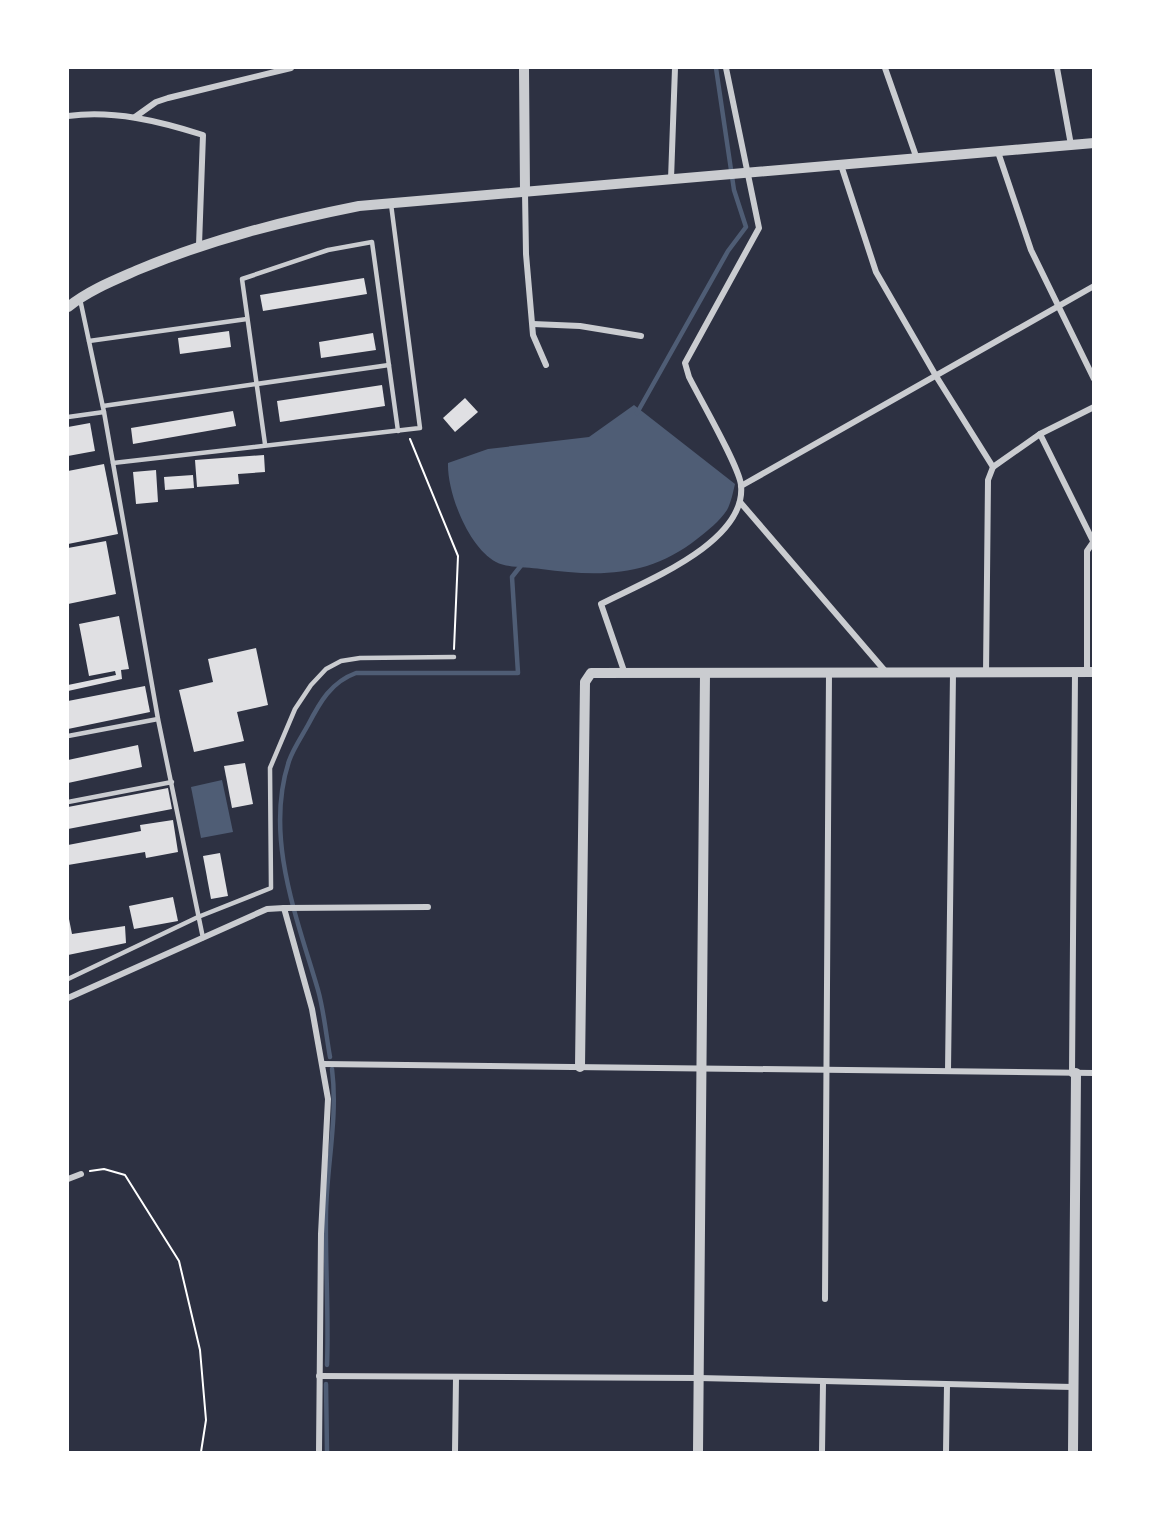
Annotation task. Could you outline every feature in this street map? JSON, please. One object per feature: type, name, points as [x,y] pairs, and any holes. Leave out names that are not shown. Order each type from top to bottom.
[{"type":"street","points":[[135,117],[156,102],[168,98],[291,68]]},
{"type":"street","points":[[524,68],[526,254],[533,335],[546,365]]},
{"type":"street","points":[[671,179],[675,68]]},
{"type":"street","points":[[624,671],[601,604],[698,553],[734,515],[740,502],[741,486],[689,377],[685,363],[759,228],[726,68]]},
{"type":"street","points":[[885,68],[917,159]]},
{"type":"street","points":[[1057,68],[1071,145]]},
{"type":"street","points":[[68,117],[92,113],[135,117],[203,135],[200,245]]},
{"type":"street","points":[[68,307],[80,297],[200,245],[273,223],[359,207],[1094,143]]},
{"type":"street","points":[[998,152],[1031,250],[1094,379]]},
{"type":"street","points":[[841,165],[876,272],[936,376],[993,466]]},
{"type":"street","points":[[741,486],[1094,286]]},
{"type":"street","points":[[533,324],[580,326],[641,336]]},
{"type":"street","points":[[986,674],[988,480],[993,466],[1040,434],[1094,407]]},
{"type":"street","points":[[580,1067],[585,682],[591,673],[624,671],[888,674],[1090,672],[1090,597],[1087,551],[1093,541],[1040,434]]},
{"type":"street","points":[[740,502],[888,674]]},
{"type":"street","points":[[1073,1452],[1075,671]]},
{"type":"street","points":[[698,1452],[705,673]]},
{"type":"street","points":[[825,1299],[829,673]]},
{"type":"street","points":[[948,1071],[953,673]]},
{"type":"street","points":[[68,998],[267,909],[428,907]]},
{"type":"street","points":[[284,908],[312,1009],[328,1099],[322,1209],[319,1452]]},
{"type":"street","points":[[323,1064],[825,1068],[1094,1073]]},
{"type":"street","points":[[68,1179],[81,1174]]},
{"type":"street","points":[[319,1376],[699,1378],[823,1383],[1073,1387]]},
{"type":"street","points":[[455,1452],[456,1378]]},
{"type":"street","points":[[822,1452],[823,1383]]},
{"type":"street","points":[[946,1452],[947,1384]]},
{"type":"lane","points":[[113,463],[420,428],[391,204]]},
{"type":"lane","points":[[265,444],[242,279],[328,250],[372,242],[398,431]]},
{"type":"lane","points":[[80,297],[104,409],[158,719],[203,938]]},
{"type":"lane","points":[[89,341],[247,319]]},
{"type":"lane","points":[[68,417],[255,383],[389,365]]},
{"type":"lane","points":[[68,979],[198,917],[271,888],[268,817],[270,768],[295,709],[326,669],[341,661],[360,658],[454,657]]},
{"type":"lane","points":[[68,736],[158,719]]},
{"type":"lane","points":[[68,802],[172,782]]},
{"type":"path","points":[[406,430],[458,556],[454,657]]},
{"type":"path","points":[[81,1174],[104,1169],[125,1175],[179,1261],[200,1350],[206,1420],[201,1452]]},
{"type":"water","points":[[634,405],[735,484],[728,507],[717,522],[679,552],[661,561],[623,571],[563,572],[501,564],[486,555],[468,532],[461,518],[451,489],[448,463],[488,449],[589,437]]},
{"type":"water","points":[[222,780],[233,832],[201,838],[191,787]]},
{"type":"building","points":[[364,278],[367,294],[263,311],[260,295]]},
{"type":"building","points":[[229,331],[231,347],[180,354],[178,338]]},
{"type":"building","points":[[373,333],[376,350],[321,358],[319,342]]},
{"type":"building","points":[[382,385],[385,406],[280,422],[277,401]]},
{"type":"building","points":[[465,398],[478,412],[455,432],[443,418]]},
{"type":"building","points":[[233,411],[236,426],[133,444],[131,428]]},
{"type":"building","points":[[90,423],[95,451],[68,456],[68,427]]},
{"type":"building","points":[[264,455],[265,472],[238,474],[239,484],[197,487],[195,460]]},
{"type":"building","points":[[104,464],[118,534],[68,544],[68,471]]},
{"type":"building","points":[[156,470],[158,502],[136,504],[133,472]]},
{"type":"building","points":[[193,475],[194,488],[165,490],[164,477]]},
{"type":"building","points":[[106,541],[116,594],[68,604],[68,548]]},
{"type":"building","points":[[119,616],[129,669],[121,670],[122,679],[68,691],[68,685],[116,675],[115,671],[89,676],[79,624]]},
{"type":"building","points":[[256,648],[268,705],[237,712],[244,741],[194,752],[179,690],[213,682],[208,659]]},
{"type":"building","points":[[145,686],[150,712],[68,729],[68,701]]},
{"type":"building","points":[[138,745],[142,767],[68,783],[68,760]]},
{"type":"building","points":[[245,763],[253,804],[232,808],[224,766]]},
{"type":"building","points":[[168,788],[172,809],[68,829],[68,807]]},
{"type":"building","points":[[173,820],[178,852],[146,858],[145,852],[68,865],[68,845],[141,831],[140,825]]},
{"type":"building","points":[[220,853],[228,896],[211,899],[203,856]]},
{"type":"building","points":[[173,897],[178,921],[134,929],[129,906]]},
{"type":"building","points":[[68,914],[72,934],[125,926],[126,943],[68,955]]},
{"type":"waterway","points":[[637,413],[728,251],[746,227],[734,190],[716,68]]},
{"type":"waterway","points":[[330,1057],[320,998],[286,877],[280,819],[282,790],[289,761],[327,694],[333,687],[356,673],[518,673],[512,577],[523,563]]},
{"type":"waterway","points":[[327,1365],[326,1212],[334,1105],[332,1069]]},
{"type":"waterway","points":[[326,1384],[327,1452]]}]
